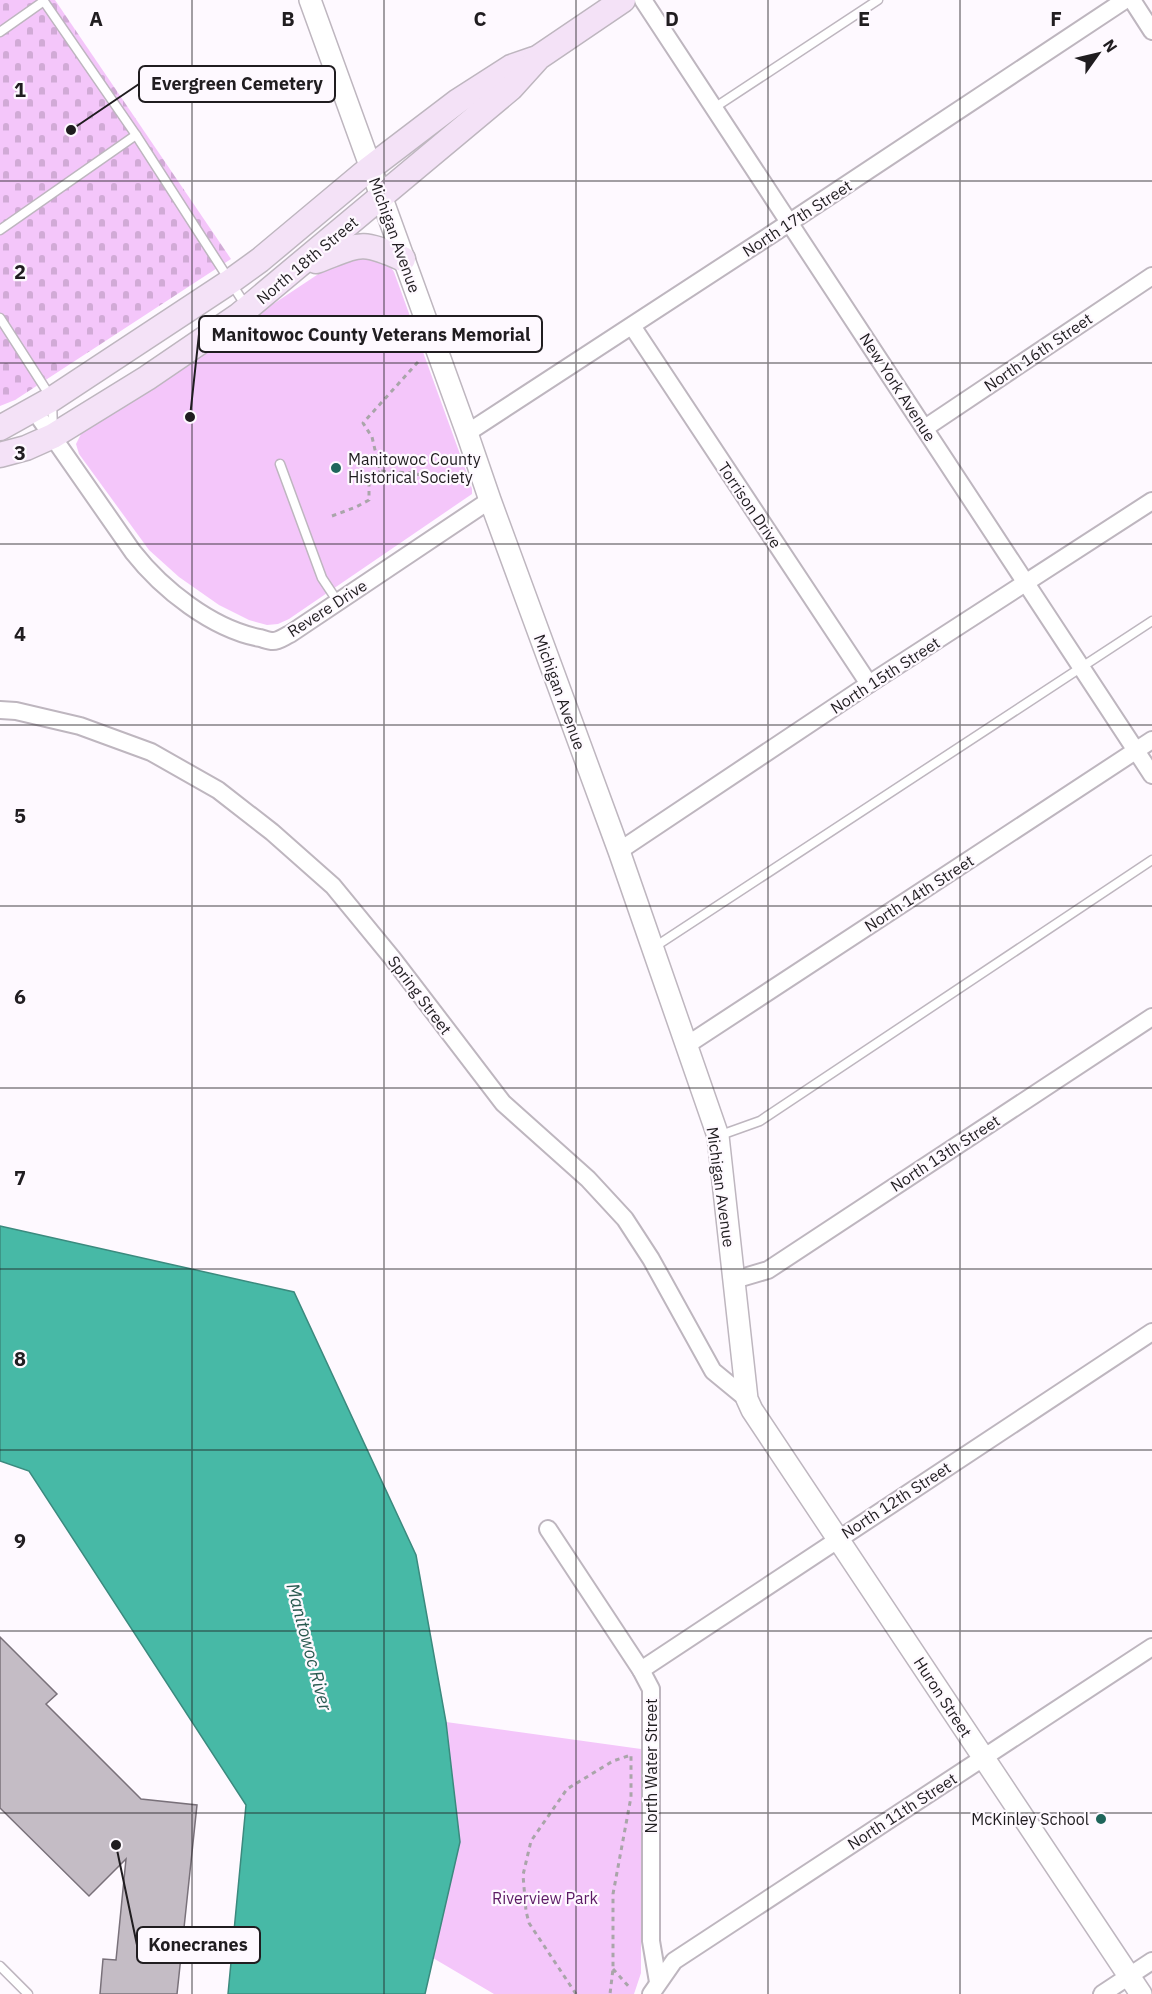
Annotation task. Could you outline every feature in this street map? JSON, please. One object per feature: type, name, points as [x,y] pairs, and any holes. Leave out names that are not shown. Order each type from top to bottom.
[{"type":"main road","name":"North 18th Street","points":[[43,404],[260,260],[370,168],[458,101],[511,67],[539,57],[623,0]]},
{"type":"main road","name":"North 18th Street","points":[[53,436],[147,378],[248,308],[512,88],[539,57]]},
{"type":"main road","points":[[294,270],[346,249],[360,246],[373,246],[404,259]]},
{"type":"main road","points":[[0,428],[43,404]]},
{"type":"main road","points":[[0,455],[26,448],[53,436]]},
{"type":"street","name":"Michigan Avenue","points":[[310,0],[467,433],[489,500],[619,851],[718,1136],[747,1399]]},
{"type":"street","name":"New York Avenue","points":[[643,0],[1152,775]]},
{"type":"street","name":"North 17th Street","points":[[467,433],[1125,0]]},
{"type":"street","points":[[1132,0],[1152,31]]},
{"type":"street","name":"North 16th Street","points":[[925,428],[1152,276]]},
{"type":"street","name":"Torrison Drive","points":[[632,326],[869,684]]},
{"type":"street","name":"Revere Drive","points":[[43,404],[53,436],[147,569],[192,607],[242,635],[274,641],[290,634],[489,500]]},
{"type":"street","name":"North 15th Street","points":[[619,851],[869,684],[1152,501]]},
{"type":"street","name":"Spring Street","points":[[0,710],[16,711],[80,726],[151,752],[218,790],[272,832],[333,886],[393,959],[503,1102],[588,1179],[625,1219],[651,1259],[714,1371],[747,1399]]},
{"type":"street","name":"North 14th Street","points":[[687,1045],[1152,740]]},
{"type":"street","name":"North 13th Street","points":[[734,1280],[768,1270],[1152,1017]]},
{"type":"street","name":"North 12th Street","points":[[641,1670],[1152,1332]]},
{"type":"street","name":"Huron Street","points":[[747,1399],[752,1410],[982,1758],[1141,1994]]},
{"type":"street","name":"North Water Street","points":[[548,1529],[641,1670],[651,1689],[651,1941],[654,1988]]},
{"type":"street","name":"North 11th Street","points":[[654,1988],[674,1960],[1152,1647]]},
{"type":"street","points":[[1102,1994],[1152,1961]]},
{"type":"lane","points":[[0,32],[43,0],[136,135],[248,308]]},
{"type":"lane","points":[[714,108],[878,0]]},
{"type":"lane","points":[[0,230],[136,135]]},
{"type":"lane","points":[[0,318],[43,404]]},
{"type":"lane","points":[[280,464],[322,579],[338,602]]},
{"type":"lane","points":[[652,949],[1152,621]]},
{"type":"lane","points":[[718,1136],[760,1121],[1152,860]]},
{"type":"lane","points":[[0,1966],[28,1994]]},
{"type":"path","points":[[380,471],[372,437],[363,423],[418,362]]},
{"type":"path","points":[[380,471],[411,473],[463,483]]},
{"type":"path","points":[[332,516],[369,500],[369,484],[380,471]]},
{"type":"path","points":[[576,1994],[529,1923],[523,1875],[531,1841],[567,1789],[613,1761],[631,1755],[630,1797],[613,1894],[613,1969],[610,1994]]},
{"type":"path","points":[[613,1969],[631,1989]]},
{"type":"green space","points":[[0,0],[55,0],[231,259],[15,400],[0,406]]},
{"type":"green space","points":[[353,254],[387,261],[394,272],[469,479],[472,494],[289,619],[278,624],[267,625],[249,620],[219,605],[179,577],[149,550],[79,454],[76,444],[83,430],[341,259]]},
{"type":"green space","name":"Riverview Park","points":[[446,1722],[641,1749],[641,1973],[634,1994],[494,1994],[433,1958],[460,1842]]},
{"type":"water","name":"Manitowoc River","points":[[0,1226],[294,1292],[416,1555],[446,1722],[460,1842],[425,1994],[228,1994],[246,1805],[29,1471],[0,1461]]},
{"type":"building","points":[[0,1637],[57,1694],[46,1704],[141,1799],[197,1805],[177,1994],[100,1994],[103,1959],[116,1960],[126,1859],[89,1896],[0,1808]]},
{"type":"place","name":"Evergreen Cemetery","points":[[71,130]]},
{"type":"place","name":"Manitowoc County Veterans Memorial","points":[[190,417]]},
{"type":"place","name":"Manitowoc County Historical Society","points":[[336,468]]},
{"type":"place","name":"McKinley School","points":[[1101,1819]]},
{"type":"place","name":"Konecranes","points":[[116,1845]]}]
